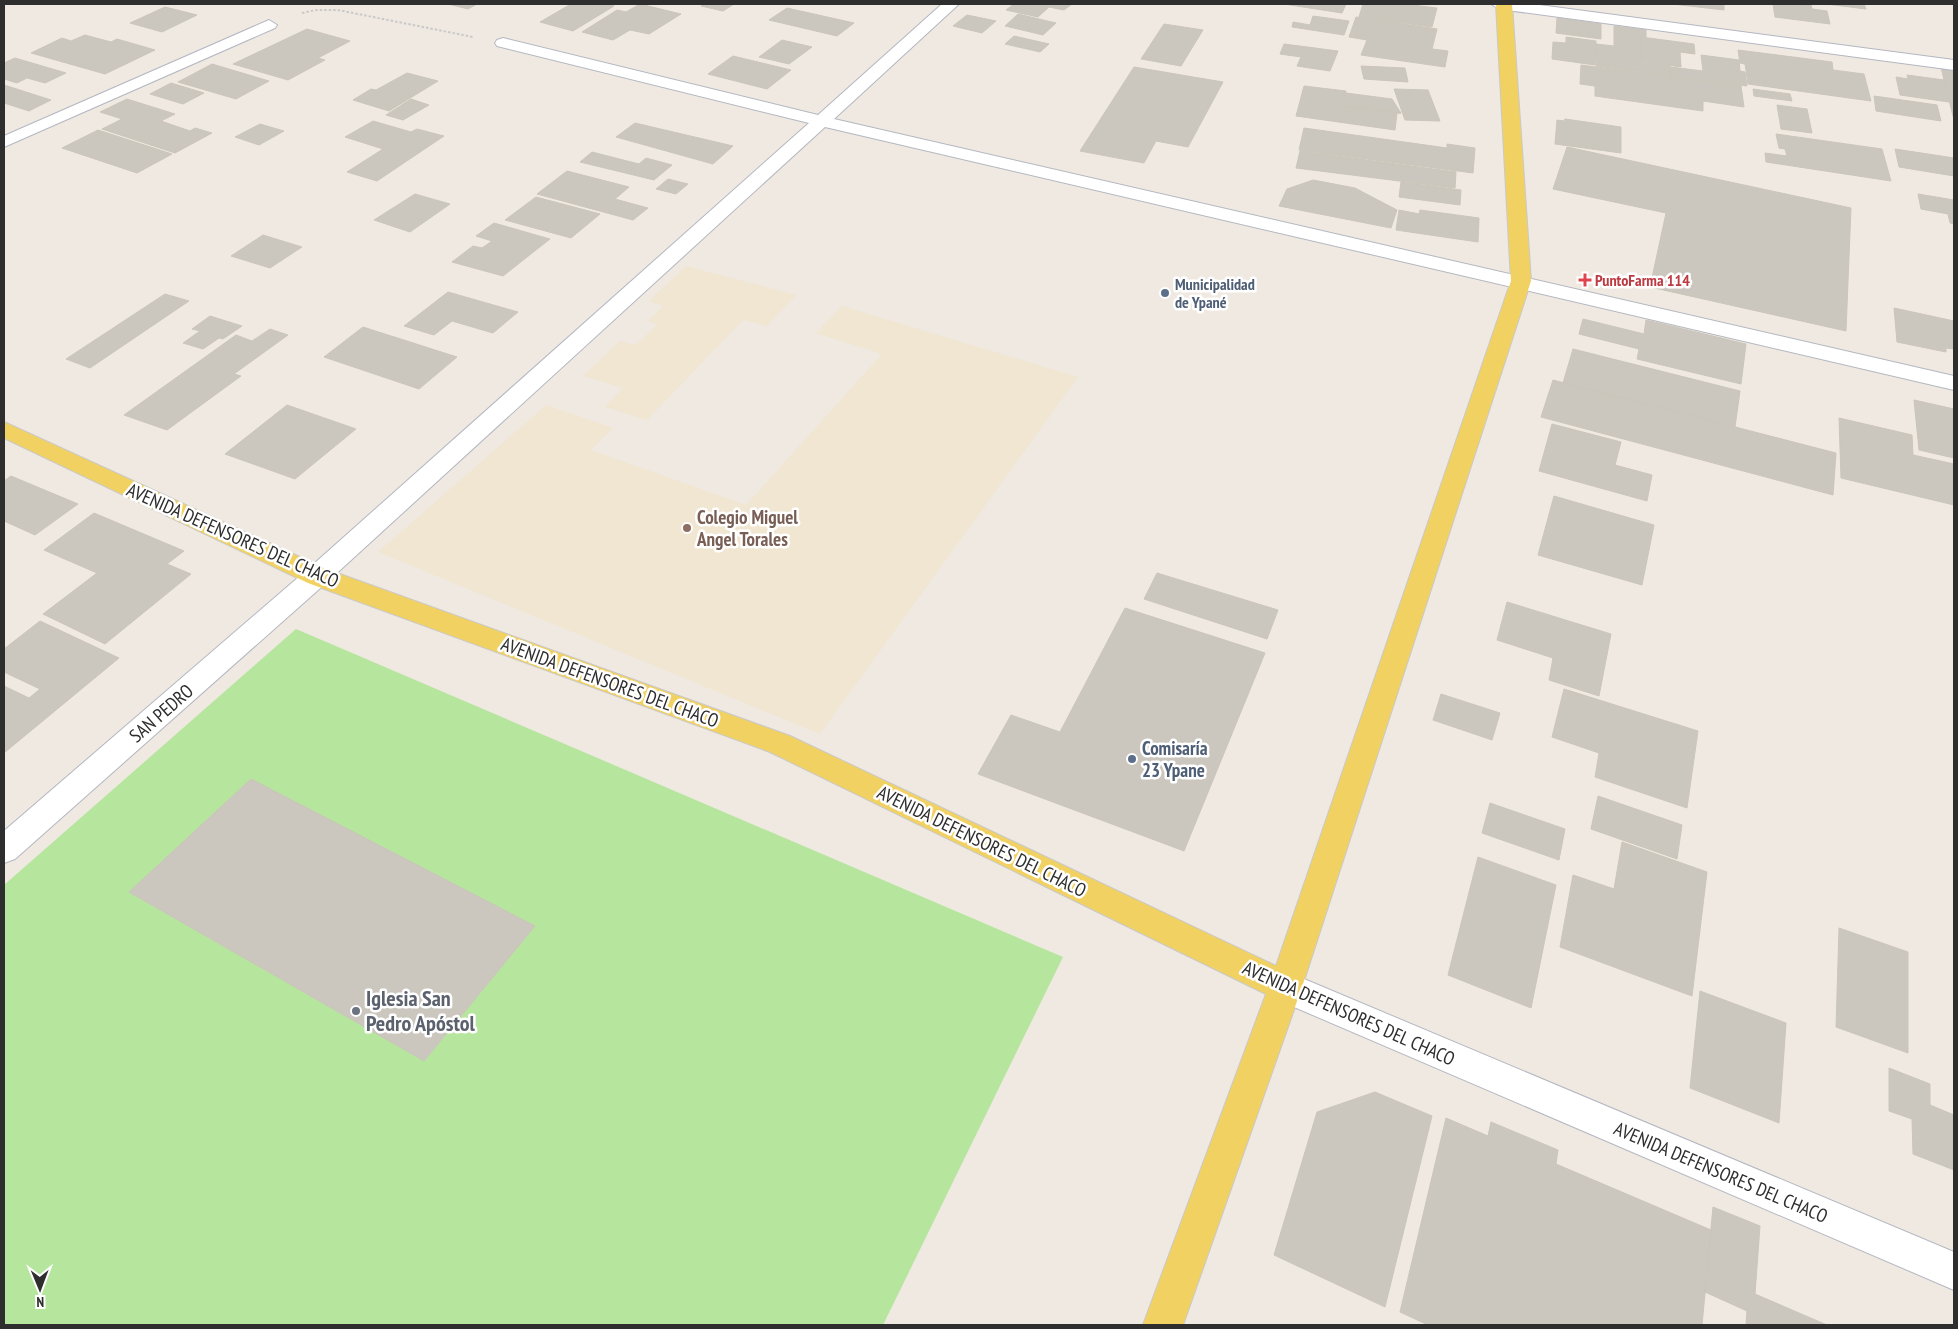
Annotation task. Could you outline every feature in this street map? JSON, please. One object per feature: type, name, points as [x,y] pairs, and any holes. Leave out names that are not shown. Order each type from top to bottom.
[{"type":"main road","points":[[1163,1325],[1285,988],[1521,281],[1502,4]]},
{"type":"main road","name":"AVENIDA DEFENSORES DEL CHACO","points":[[4,429],[317,576],[780,744],[1285,988]]},
{"type":"street","name":"SAN PEDRO","points":[[4,850],[317,576],[951,4]]},
{"type":"street","points":[[1502,4],[1954,65]]},
{"type":"street","points":[[4,142],[269,25]]},
{"type":"street","points":[[502,43],[822,121],[1521,281],[1954,383]]},
{"type":"street","name":"AVENIDA DEFENSORES DEL CHACO","points":[[1285,988],[1954,1271]]},
{"type":"path","points":[[269,25],[316,10],[338,10],[502,43]]},
{"type":"shaded area","points":[[686,266],[796,295],[767,326],[743,320],[647,420],[605,407],[623,388],[583,376],[620,341],[636,345],[658,324],[648,321],[663,306],[649,301]]},
{"type":"shaded area","name":"Colegio Miguel Angel Torales","points":[[842,306],[1078,377],[820,734],[378,552],[546,405],[613,428],[591,450],[746,505],[882,354],[816,333]]},
{"type":"green space","points":[[296,629],[1063,957],[883,1325],[4,1325],[4,885]]},
{"type":"building","points":[[448,4],[477,4],[468,9]]},
{"type":"building","points":[[571,4],[606,4],[614,6],[573,31],[540,22]]},
{"type":"building","points":[[640,4],[681,14],[649,34],[630,30],[613,40],[582,32],[617,10],[626,12]]},
{"type":"building","points":[[704,4],[734,4],[723,11],[701,6]]},
{"type":"building","points":[[1014,4],[1072,4],[1064,10],[1049,7],[1038,17],[1006,10]]},
{"type":"building","points":[[1284,4],[1346,4],[1342,13]]},
{"type":"building","points":[[1363,4],[1404,4],[1437,8],[1432,27],[1359,17]]},
{"type":"building","points":[[1672,4],[1724,4],[1724,10]]},
{"type":"building","points":[[1773,4],[1811,5],[1812,9],[1827,11],[1830,24],[1775,17]]},
{"type":"building","points":[[1826,4],[1864,4],[1866,9]]},
{"type":"building","points":[[165,7],[197,15],[162,32],[130,23]]},
{"type":"building","points":[[787,8],[854,23],[837,36],[769,20]]},
{"type":"building","points":[[1018,14],[1056,23],[1043,35],[1005,26]]},
{"type":"building","points":[[967,15],[996,21],[982,33],[953,26]]},
{"type":"building","points":[[1313,16],[1349,21],[1344,35],[1292,27],[1293,22],[1310,25]]},
{"type":"building","points":[[1356,17],[1437,29],[1432,49],[1448,51],[1445,67],[1361,55],[1367,40],[1349,37]]},
{"type":"building","points":[[1557,18],[1601,24],[1601,39],[1556,33]]},
{"type":"building","points":[[1164,24],[1203,30],[1181,66],[1141,59]]},
{"type":"building","points":[[1614,26],[1646,30],[1646,38],[1641,37],[1641,62],[1670,66],[1671,76],[1596,66],[1596,44],[1614,46]]},
{"type":"building","points":[[307,29],[350,41],[318,58],[325,60],[288,80],[233,64]]},
{"type":"building","points":[[85,35],[111,42],[117,39],[155,50],[105,74],[31,53],[62,38],[71,41]]},
{"type":"building","points":[[1014,36],[1049,44],[1040,52],[1005,44]]},
{"type":"building","points":[[1566,37],[1596,41],[1595,65],[1552,59],[1553,42],[1566,43]]},
{"type":"building","points":[[1641,37],[1694,44],[1695,54],[1680,52],[1681,67],[1641,61]]},
{"type":"building","points":[[782,40],[812,47],[789,64],[759,57]]},
{"type":"building","points":[[1284,44],[1338,51],[1330,71],[1297,66],[1301,57],[1280,54]]},
{"type":"building","points":[[1738,50],[1832,62],[1833,70],[1864,74],[1871,101],[1748,84],[1745,64],[1740,63]]},
{"type":"building","points":[[1701,55],[1739,60],[1740,71],[1745,72],[1747,86],[1670,76],[1670,67],[1703,71]]},
{"type":"building","points":[[733,56],[791,70],[767,89],[708,74]]},
{"type":"building","points":[[15,58],[66,73],[45,83],[27,78],[17,83],[4,79],[4,63]]},
{"type":"building","points":[[212,64],[269,81],[236,99],[178,82]]},
{"type":"building","points":[[1581,65],[1741,86],[1744,107],[1703,101],[1703,111],[1595,96],[1595,86],[1580,84]]},
{"type":"building","points":[[1361,66],[1405,68],[1408,82],[1364,79]]},
{"type":"building","points":[[1134,67],[1223,82],[1188,147],[1156,141],[1144,163],[1080,151]]},
{"type":"building","points":[[1941,67],[1954,69],[1954,120],[1944,80]]},
{"type":"building","points":[[407,73],[438,81],[389,111],[353,100],[371,89],[376,90]]},
{"type":"building","points":[[1907,75],[1944,80],[1949,102],[1900,95],[1896,77],[1908,79]]},
{"type":"building","points":[[171,83],[204,93],[183,104],[150,94]]},
{"type":"building","points":[[4,85],[51,100],[29,111],[4,103]]},
{"type":"building","points":[[1304,86],[1346,91],[1343,106],[1401,113],[1397,113],[1395,130],[1296,116]]},
{"type":"building","points":[[1394,89],[1428,90],[1440,121],[1405,120]]},
{"type":"building","points":[[1753,89],[1790,94],[1792,101],[1754,96]]},
{"type":"building","points":[[1346,93],[1392,99],[1401,113],[1344,106]]},
{"type":"building","points":[[1874,96],[1937,105],[1941,121],[1876,111]]},
{"type":"building","points":[[127,99],[175,114],[161,121],[190,131],[195,128],[212,133],[175,153],[102,129],[122,119],[100,112]]},
{"type":"building","points":[[411,99],[429,105],[403,120],[386,115]]},
{"type":"building","points":[[1777,105],[1807,109],[1812,133],[1781,129]]},
{"type":"building","points":[[1565,119],[1621,127],[1621,153],[1555,144],[1557,120],[1564,121]]},
{"type":"building","points":[[373,121],[411,132],[417,129],[444,136],[377,181],[347,172],[383,149],[345,137]]},
{"type":"building","points":[[635,123],[733,146],[713,164],[616,137]]},
{"type":"building","points":[[260,124],[284,131],[259,145],[235,137]]},
{"type":"building","points":[[1304,128],[1447,148],[1447,144],[1475,148],[1473,173],[1299,150]]},
{"type":"building","points":[[98,130],[172,154],[137,173],[62,148]]},
{"type":"building","points":[[1776,134],[1882,149],[1891,181],[1766,162],[1765,153],[1787,156],[1785,149],[1779,148]]},
{"type":"building","points":[[1567,147],[1851,208],[1846,331],[1650,287],[1666,213],[1553,189]]},
{"type":"building","points":[[1895,149],[1954,158],[1954,176],[1899,167]]},
{"type":"building","points":[[1300,151],[1456,172],[1455,188],[1296,168]]},
{"type":"building","points":[[592,152],[639,164],[646,158],[672,165],[654,180],[580,162]]},
{"type":"building","points":[[567,171],[629,187],[615,199],[648,208],[633,220],[537,194]]},
{"type":"building","points":[[668,179],[688,184],[676,194],[656,189]]},
{"type":"building","points":[[1313,180],[1355,188],[1397,210],[1391,228],[1279,206],[1287,189]]},
{"type":"building","points":[[1401,182],[1461,190],[1460,205],[1399,197]]},
{"type":"building","points":[[415,194],[450,204],[410,232],[374,220]]},
{"type":"building","points":[[1918,194],[1954,200],[1954,224],[1950,223],[1948,214],[1921,209]]},
{"type":"building","points":[[536,197],[600,214],[571,238],[505,220]]},
{"type":"building","points":[[1399,210],[1419,214],[1420,210],[1479,218],[1478,242],[1396,230]]},
{"type":"building","points":[[494,223],[550,239],[503,276],[452,262],[473,246],[482,248],[492,241],[476,236]]},
{"type":"building","points":[[263,235],[302,247],[270,268],[231,256]]},
{"type":"building","points":[[448,292],[518,312],[493,333],[452,321],[434,335],[404,326]]},
{"type":"building","points":[[165,294],[189,301],[90,368],[66,359]]},
{"type":"building","points":[[1894,308],[1954,321],[1954,349],[1946,348],[1946,352],[1897,342]]},
{"type":"building","points":[[210,316],[242,326],[223,339],[219,338],[203,349],[183,343],[200,331],[192,329]]},
{"type":"building","points":[[1583,319],[1644,334],[1646,320],[1746,344],[1741,384],[1637,359],[1639,349],[1579,334]]},
{"type":"building","points":[[363,327],[457,357],[419,389],[324,357]]},
{"type":"building","points":[[270,329],[288,335],[234,374],[241,376],[167,430],[124,415],[236,335],[252,341]]},
{"type":"building","points":[[1573,349],[1740,391],[1735,427],[1563,383]]},
{"type":"building","points":[[1553,380],[1836,453],[1833,495],[1541,417]]},
{"type":"building","points":[[1914,400],[1954,409],[1954,458],[1919,450]]},
{"type":"building","points":[[287,405],[356,429],[295,479],[225,454]]},
{"type":"building","points":[[1839,418],[1912,435],[1913,455],[1954,464],[1954,505],[1841,478]]},
{"type":"building","points":[[1552,424],[1621,442],[1615,465],[1652,475],[1647,501],[1539,471]]},
{"type":"building","points":[[11,476],[78,504],[35,535],[4,521],[4,481]]},
{"type":"building","points":[[1554,496],[1654,525],[1642,585],[1538,555]]},
{"type":"building","points":[[94,513],[184,551],[167,564],[191,574],[105,644],[43,614],[97,573],[44,550]]},
{"type":"building","points":[[1157,573],[1278,610],[1267,639],[1144,599]]},
{"type":"building","points":[[1507,602],[1611,634],[1599,696],[1549,680],[1553,658],[1497,640]]},
{"type":"building","points":[[1125,608],[1265,653],[1184,851],[978,774],[1011,715],[1060,732]]},
{"type":"building","points":[[40,621],[119,658],[4,753],[4,686],[29,698],[40,689],[4,672],[4,649]]},
{"type":"building","points":[[1564,689],[1698,731],[1687,808],[1595,777],[1599,753],[1552,737]]},
{"type":"building","points":[[1441,694],[1500,713],[1492,740],[1433,720]]},
{"type":"building","name":"Iglesia San Pedro Apóstol","points":[[251,779],[535,926],[424,1061],[129,892]]},
{"type":"building","points":[[1598,796],[1682,825],[1677,859],[1591,829]]},
{"type":"building","points":[[1490,803],[1565,829],[1559,860],[1482,833]]},
{"type":"building","points":[[1622,842],[1707,872],[1692,996],[1560,947],[1573,875],[1614,889]]},
{"type":"building","points":[[1478,857],[1556,885],[1531,1008],[1448,975]]},
{"type":"building","points":[[1839,928],[1908,952],[1908,1053],[1836,1027]]},
{"type":"building","points":[[1700,991],[1786,1023],[1779,1123],[1690,1088]]},
{"type":"building","points":[[1889,1068],[1930,1084],[1930,1105],[1954,1115],[1954,1170],[1913,1154],[1912,1119],[1889,1111]]},
{"type":"building","points":[[1375,1092],[1432,1116],[1385,1307],[1274,1255],[1317,1112]]},
{"type":"building","points":[[1446,1118],[1488,1136],[1491,1122],[1558,1150],[1556,1164],[1711,1230],[1702,1325],[1428,1325],[1400,1312]]},
{"type":"building","points":[[1713,1207],[1760,1226],[1755,1294],[1827,1325],[1746,1325],[1747,1311],[1705,1292]]},
{"type":"place","name":"PuntoFarma 114","points":[[1585,280]]},
{"type":"place","name":"Municipalidad de Ypané","points":[[1165,293]]},
{"type":"place","name":"Colegio Miguel Angel Torales","points":[[687,528]]},
{"type":"place","name":"Comisaría 23 Ypane","points":[[1132,759]]},
{"type":"place","name":"Iglesia San Pedro Apóstol","points":[[356,1011]]}]
